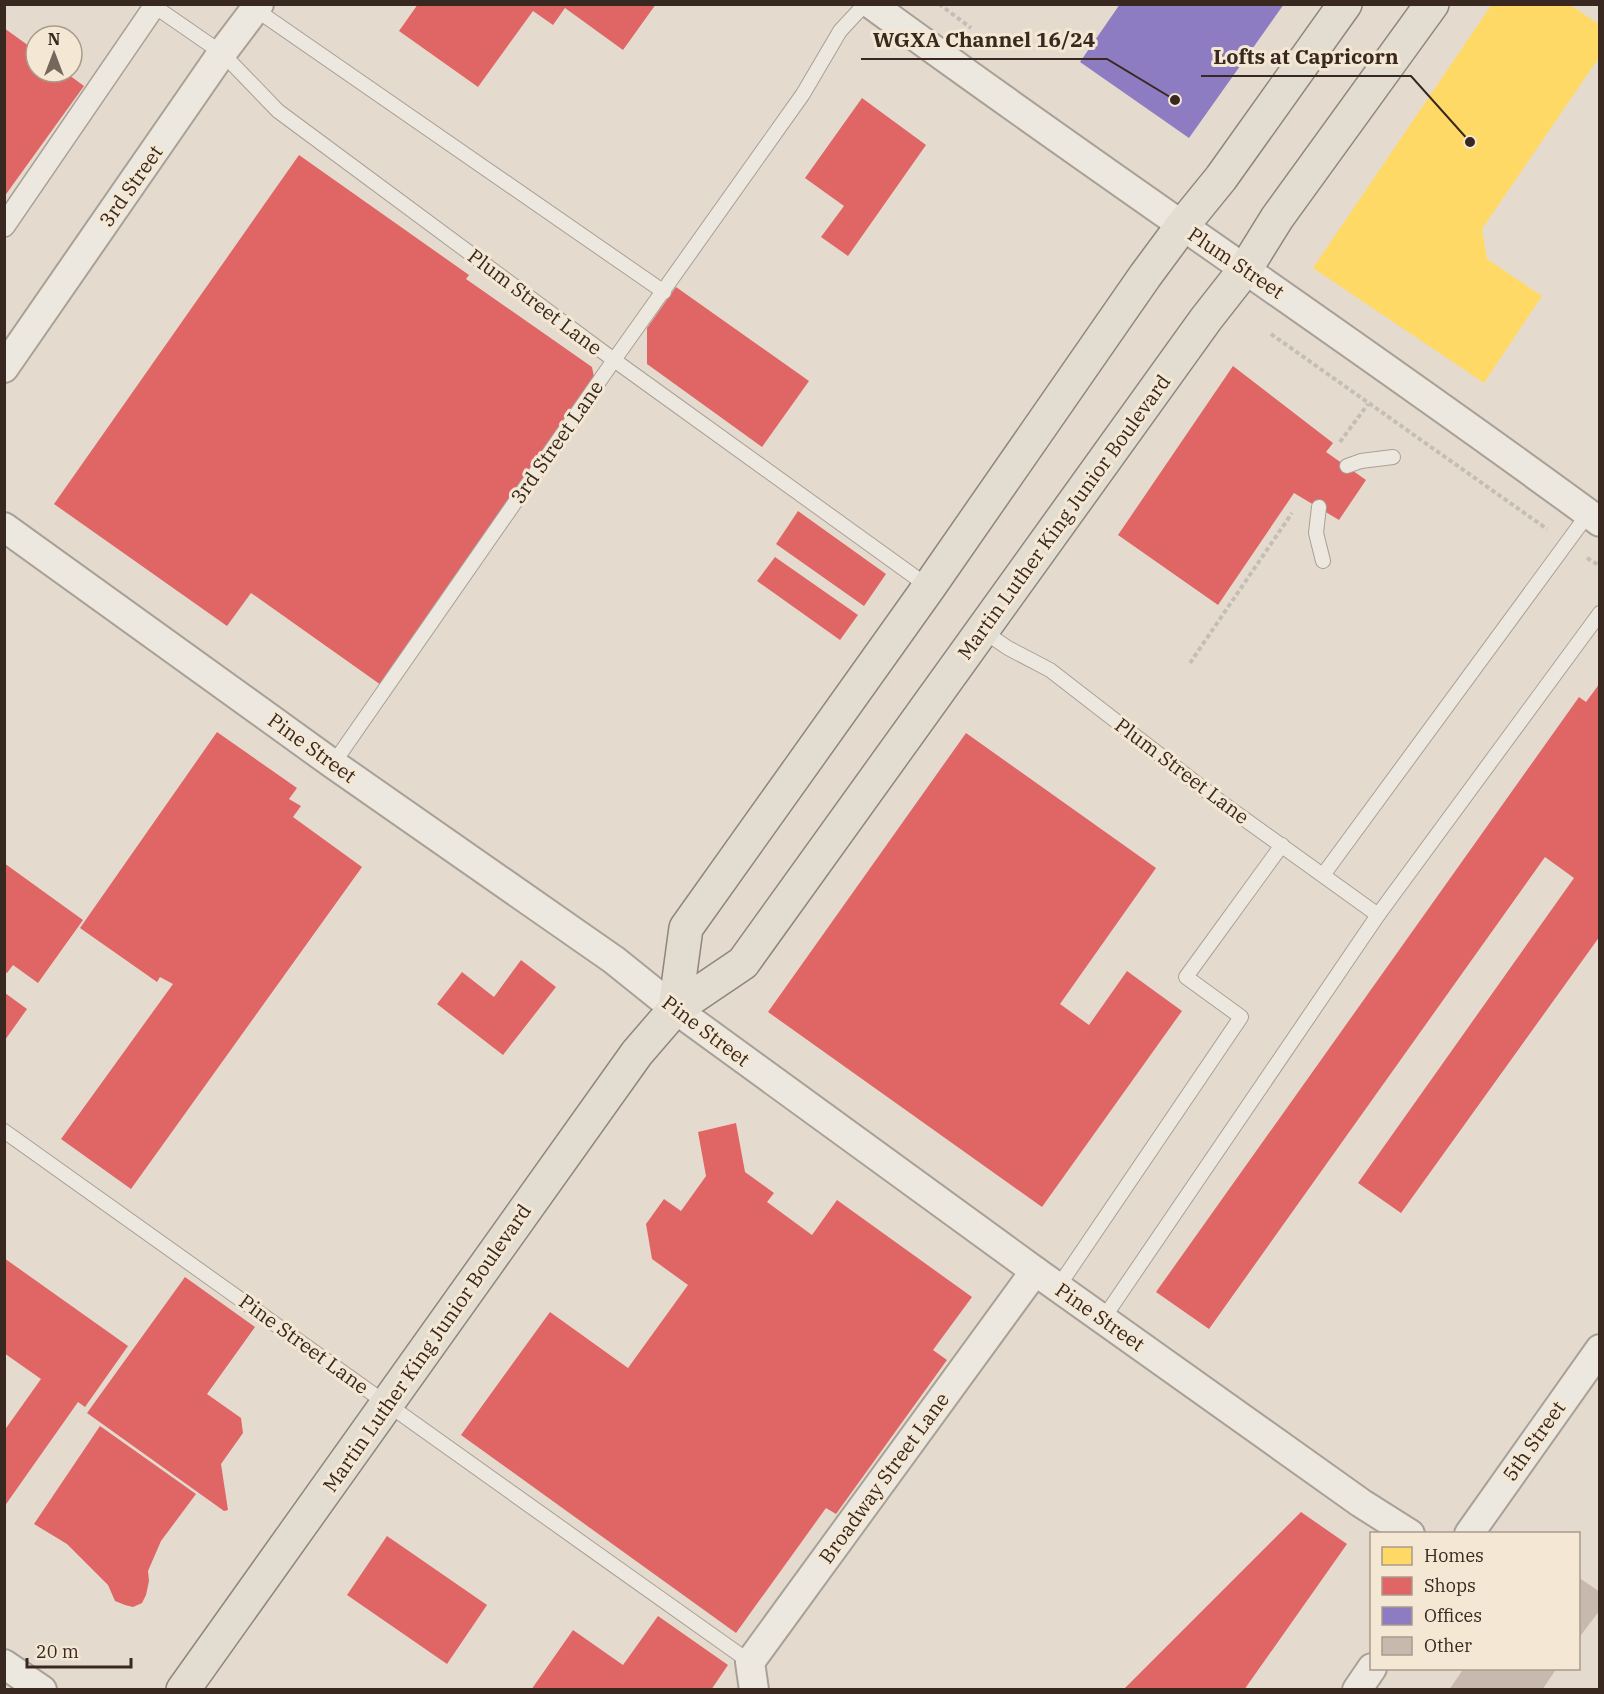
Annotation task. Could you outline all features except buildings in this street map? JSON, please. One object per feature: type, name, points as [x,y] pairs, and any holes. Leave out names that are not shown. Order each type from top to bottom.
[{"type":"main road","points":[[675,1009],[686,928],[1182,226],[1221,178],[1346,4]]},
{"type":"main road","name":"Martin Luther King Junior Boulevard","points":[[183,1689],[637,1053],[675,1009],[743,963],[1206,319],[1246,268],[1282,210],[1432,4]]},
{"type":"street","name":"Plum Street","points":[[871,4],[1182,226],[1246,268],[1594,518]]},
{"type":"street","points":[[4,226],[154,5]]},
{"type":"street","name":"3rd Street","points":[[4,368],[222,53],[257,7]]},
{"type":"street","name":"Pine Street","points":[[4,527],[333,764],[614,960],[675,1009],[1046,1279],[1362,1503],[1408,1532]]},
{"type":"street","name":"Broadway Street Lane","points":[[750,1662],[1046,1279]]},
{"type":"street","name":"5th Street","points":[[1470,1532],[1599,1349]]},
{"type":"street","points":[[750,1662],[754,1689]]},
{"type":"street","points":[[4,1664],[42,1689]]},
{"type":"street","points":[[1357,1689],[1371,1670]]},
{"type":"lane","name":"3rd Street Lane","points":[[333,764],[614,360],[803,94],[840,31],[865,4]]},
{"type":"lane","name":"Plum Street Lane","points":[[154,5],[222,53],[278,111],[614,360],[929,587]]},
{"type":"lane","points":[[257,7],[664,292]]},
{"type":"lane","points":[[1347,466],[1360,461],[1393,457]]},
{"type":"lane","points":[[1319,507],[1316,533],[1323,561]]},
{"type":"lane","points":[[1323,875],[1566,543],[1594,518]]},
{"type":"lane","points":[[1103,1319],[1378,915],[1599,613]]},
{"type":"lane","name":"Plum Street Lane","points":[[983,631],[1008,648],[1050,670],[1218,800],[1378,915]]},
{"type":"lane","points":[[1046,1279],[1241,1017],[1186,977],[1282,845]]},
{"type":"lane","name":"Pine Street Lane","points":[[4,1131],[750,1662]]},
{"type":"path","points":[[939,4],[971,28]]},
{"type":"path","points":[[1271,334],[1599,566]]},
{"type":"path","points":[[1337,447],[1368,404]]},
{"type":"path","points":[[1190,663],[1296,507]]},
{"type":"place","name":"WGXA Channel 16/24","points":[[1175,100]]},
{"type":"place","name":"Lofts at Capricorn","points":[[1470,142]]}]
